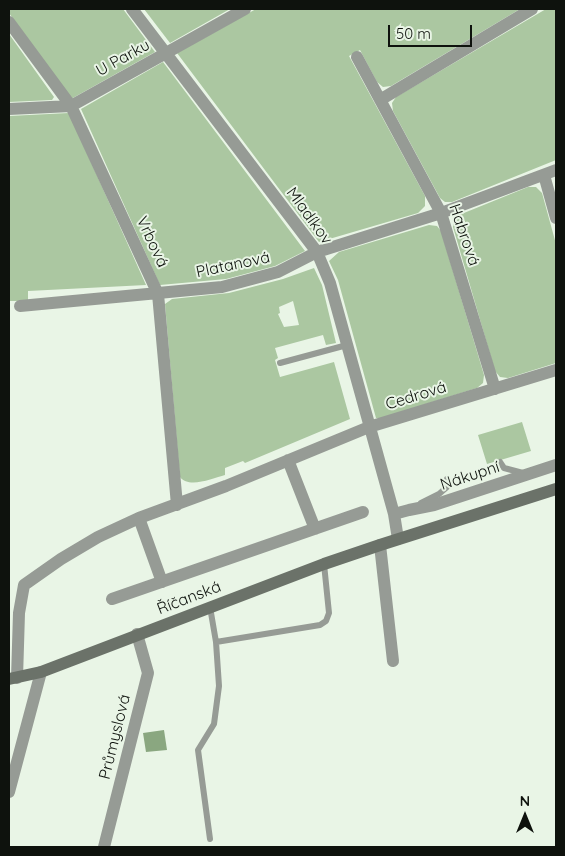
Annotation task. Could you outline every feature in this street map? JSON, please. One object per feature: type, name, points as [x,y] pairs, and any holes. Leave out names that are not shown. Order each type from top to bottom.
[{"type":"main road","name":"Říčanská","points":[[13,679],[41,672],[324,564],[556,488]]},
{"type":"street","name":"Mladíkov","points":[[132,9],[317,252],[330,282],[394,514],[398,539]]},
{"type":"street","name":"U Parku","points":[[9,109],[71,106],[245,9]]},
{"type":"street","points":[[380,100],[532,9]]},
{"type":"street","name":"Vrbová","points":[[9,22],[71,106],[158,294],[177,505]]},
{"type":"street","name":"Habrová","points":[[357,57],[441,213],[495,389]]},
{"type":"street","name":"Platanová","points":[[20,306],[222,287],[278,272],[317,252],[441,213],[556,170]]},
{"type":"street","points":[[544,175],[556,218]]},
{"type":"street","name":"Cedrová","points":[[13,679],[19,613],[24,586],[61,559],[98,537],[139,518],[177,505],[369,427],[556,370]]},
{"type":"street","points":[[288,460],[315,529]]},
{"type":"street","name":"Nákupní","points":[[394,514],[434,505],[556,465]]},
{"type":"street","points":[[112,598],[363,512]]},
{"type":"street","points":[[139,518],[162,582]]},
{"type":"street","points":[[380,545],[393,661]]},
{"type":"street","name":"Průmyslová","points":[[104,847],[148,673],[137,634]]},
{"type":"street","points":[[9,792],[41,672]]},
{"type":"lane","points":[[280,364],[347,345]]},
{"type":"lane","points":[[500,462],[504,468],[530,474]]},
{"type":"lane","points":[[409,510],[439,494],[447,487],[447,479]]},
{"type":"lane","points":[[216,642],[320,625],[326,620],[329,613],[324,564]]},
{"type":"lane","points":[[210,607],[216,642],[219,686],[214,724],[198,750],[210,839]]},
{"type":"shaded area","points":[[9,9],[123,9],[155,52],[71,99],[9,13]]},
{"type":"shaded area","points":[[144,9],[230,9],[170,43]]},
{"type":"shaded area","points":[[256,9],[520,9],[391,86],[383,87],[377,82],[360,50],[349,56],[425,196],[425,206],[418,213],[319,242],[177,53]]},
{"type":"shaded area","points":[[546,9],[556,9],[556,160],[452,202],[445,202],[440,198],[393,111],[392,103],[396,97]]},
{"type":"shaded area","points":[[9,34],[54,97],[52,100],[9,102]]},
{"type":"shaded area","points":[[163,62],[305,251],[275,266],[226,279],[160,285],[81,109]]},
{"type":"shaded area","points":[[69,113],[146,285],[28,291],[28,301],[9,301],[9,116]]},
{"type":"shaded area","points":[[528,187],[536,187],[542,193],[556,244],[556,363],[508,378],[500,377],[495,371],[453,227],[454,220],[459,215]]},
{"type":"shaded area","points":[[429,225],[437,226],[441,231],[484,375],[483,383],[477,388],[376,418],[338,280],[329,261],[339,252]]},
{"type":"shaded area","points":[[314,268],[322,285],[336,343],[326,345],[323,335],[275,348],[278,358],[275,360],[280,377],[334,362],[350,419],[245,463],[243,461],[225,468],[225,475],[201,482],[184,480],[180,477],[165,304],[172,299],[229,293],[283,279]],"holes":[[[293,301],[299,325],[284,327],[278,314],[280,313],[279,307]]]},
{"type":"shaded area","points":[[522,422],[531,451],[487,464],[478,435]]},
{"type":"shaded area","points":[[164,730],[167,750],[146,752],[143,733]]}]
